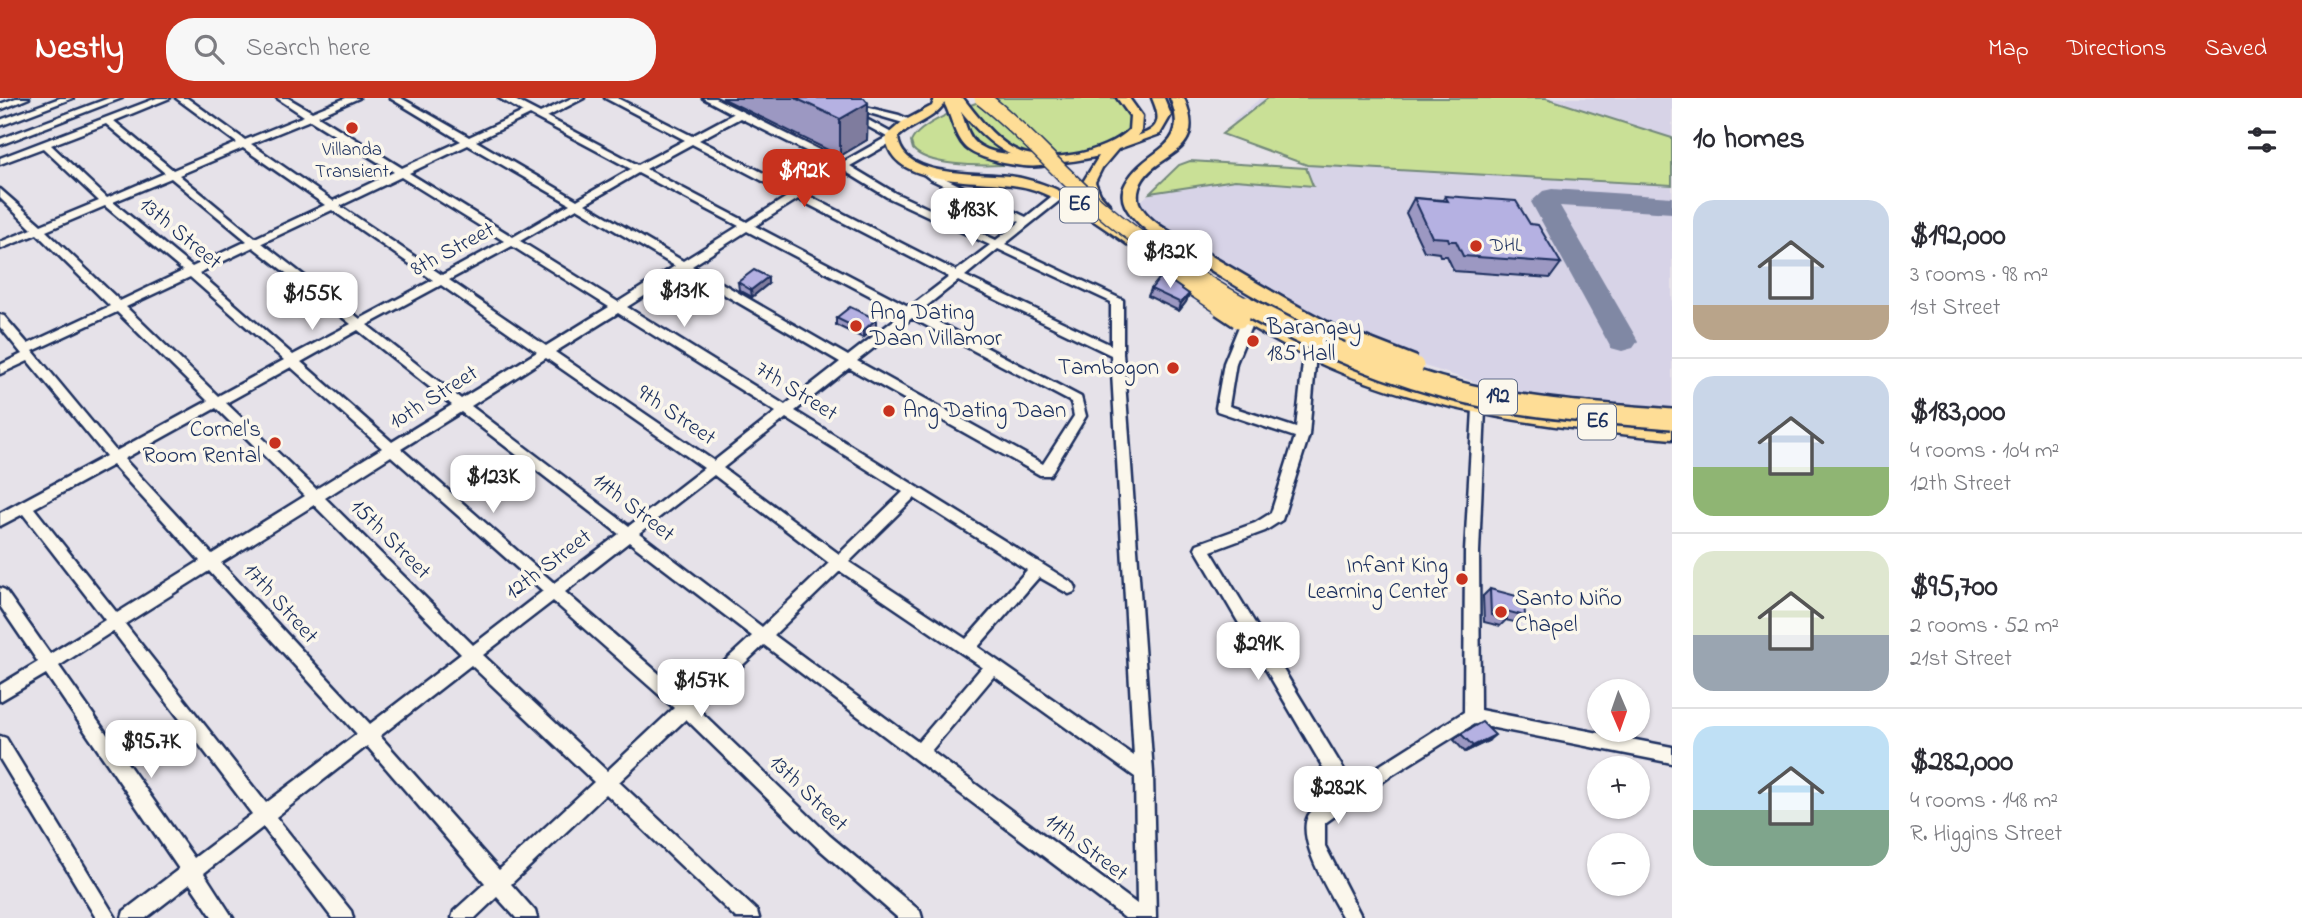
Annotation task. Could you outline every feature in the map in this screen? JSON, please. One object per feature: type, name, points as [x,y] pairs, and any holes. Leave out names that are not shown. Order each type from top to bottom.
[{"type":"highway","name":"E6","points":[[966,98],[999,125],[1076,202],[1103,225],[1204,298],[1299,349],[1396,384],[1479,405],[1523,413],[1667,425]]},
{"type":"highway","name":"E6","points":[[982,98],[1012,122],[1089,199],[1114,219],[1248,307],[1306,340],[1399,376],[1473,395],[1667,425]]},
{"type":"highway","points":[[1177,98],[1185,118],[1181,137],[1132,187],[1131,201],[1144,219],[1218,267],[1317,325],[1401,362],[1518,403]]},
{"type":"highway","points":[[942,101],[953,105],[965,137],[973,147],[1023,160],[1048,161]]},
{"type":"main road","points":[[957,98],[1002,146],[1023,157],[1048,161]]},
{"type":"main road","points":[[1123,98],[1134,111],[1136,121],[1133,133],[1126,141]]},
{"type":"main road","points":[[1126,141],[1149,136],[1161,127],[1165,115],[1158,98]]},
{"type":"main road","points":[[892,138],[910,122],[942,101]]},
{"type":"main road","name":"192","points":[[892,138],[893,149],[900,158],[924,170],[1034,184],[1060,195],[1248,319],[1381,383],[1479,409],[1667,425]]},
{"type":"main road","name":"192","points":[[1048,161],[1112,149],[1126,141]]},
{"type":"main road","name":"192","points":[[1112,149],[1093,171],[1089,182],[1091,191],[1102,204],[1321,353],[1473,392],[1667,425]]},
{"type":"street","points":[[0,107],[24,98]]},
{"type":"street","points":[[0,123],[68,98]]},
{"type":"street","points":[[0,142],[117,98]]},
{"type":"street","points":[[0,161],[165,98]]},
{"type":"street","name":"9th Street","points":[[181,98],[714,468],[840,563],[967,648],[1144,773]]},
{"type":"street","name":"7th Street","points":[[282,98],[1069,588]]},
{"type":"street","points":[[0,246],[354,98]]},
{"type":"street","points":[[395,98],[847,361],[1045,471],[1080,416],[1077,400],[504,98]]},
{"type":"street","points":[[0,370],[118,306],[402,172],[468,141],[579,98]]},
{"type":"street","points":[[610,98],[957,276],[1117,354]]},
{"type":"street","points":[[708,98],[843,166],[891,194],[1117,300],[1117,354],[1144,773],[1147,918]]},
{"type":"street","points":[[821,98],[865,120],[869,126],[892,138]]},
{"type":"street","points":[[837,98],[864,111],[891,114],[910,122]]},
{"type":"street","points":[[865,120],[879,113]]},
{"type":"street","name":"8th Street","points":[[0,520],[441,281],[740,114]]},
{"type":"street","name":"11th Street","points":[[107,120],[254,242],[461,405],[763,636],[1141,918]]},
{"type":"street","name":"10th Street","points":[[0,694],[843,166],[892,138]]},
{"type":"street","name":"13th Street","points":[[45,144],[106,202],[191,272],[686,708],[824,842],[913,918]]},
{"type":"street","points":[[924,170],[1027,220]]},
{"type":"street","name":"15th Street","points":[[0,192],[315,497],[471,654],[750,918]]},
{"type":"street","name":"12th Street","points":[[131,918],[552,590],[714,468],[1060,195]]},
{"type":"street","name":"17th Street","points":[[0,319],[114,457],[368,734],[528,918]]},
{"type":"street","points":[[1248,319],[1230,363],[1222,408],[1302,435]]},
{"type":"street","points":[[1321,353],[1302,435],[1277,516],[1260,527],[1202,548],[1349,795]]},
{"type":"street","points":[[1472,716],[1472,551],[1479,409]]},
{"type":"street","points":[[461,918],[763,636],[913,491]]},
{"type":"street","points":[[25,506],[344,918]]},
{"type":"street","points":[[967,648],[1037,569]]},
{"type":"street","points":[[0,594],[224,918]]},
{"type":"street","points":[[919,753],[993,666]]},
{"type":"street","points":[[1353,918],[1316,846],[1316,819],[1472,716],[1672,755]]},
{"type":"street","points":[[0,744],[107,918]]},
{"type":"shaded area","points":[[1261,98],[1672,98],[1672,411],[1528,394],[1488,386],[1383,353],[1157,231],[1136,206],[1179,165],[1190,161],[1306,168],[1312,155],[1231,122]]},
{"type":"green space","points":[[990,98],[1117,98],[1132,118],[1127,131],[1111,144],[1086,153],[1020,164],[954,164],[929,158],[913,149],[911,142],[916,135],[934,121]]},
{"type":"green space","points":[[1268,98],[1546,98],[1672,138],[1672,185],[1307,165],[1222,134]]},
{"type":"green space","points":[[1190,161],[1306,168],[1313,186],[1235,180],[1150,193],[1179,165]]},
{"type":"building","points":[[795,98],[864,98],[868,103],[840,119]]},
{"type":"building","points":[[1445,196],[1516,201],[1530,224],[1538,225],[1561,263],[1463,256],[1456,241],[1432,237],[1414,198],[1448,201]]},
{"type":"building","points":[[754,270],[768,277],[751,290],[738,282]]},
{"type":"building","points":[[1162,275],[1189,294],[1181,303],[1151,289]]},
{"type":"building","points":[[850,307],[876,319],[863,331],[836,318]]},
{"type":"building","points":[[1490,589],[1524,598],[1525,616],[1506,611],[1507,620],[1491,615]]},
{"type":"building","points":[[1482,722],[1495,735],[1473,746],[1461,734]]},
{"type":"taxiway","points":[[1622,341],[1544,202],[1552,197],[1672,205]]},
{"type":"place","name":"Villanda Transient","points":[[352,128]]},
{"type":"place","name":"DHL","points":[[1476,246]]},
{"type":"place","name":"Ang Dating Daan Villamor","points":[[856,326]]},
{"type":"place","name":"Barangay 185 Hall","points":[[1253,341]]},
{"type":"place","name":"Tambogon","points":[[1173,368]]},
{"type":"place","name":"Ang Dating Daan","points":[[889,411]]},
{"type":"place","name":"Cornel's Room Rental","points":[[275,443]]},
{"type":"place","name":"Infant King Learning Center","points":[[1462,579]]},
{"type":"place","name":"Santo Niño Chapel","points":[[1501,612]]}]
